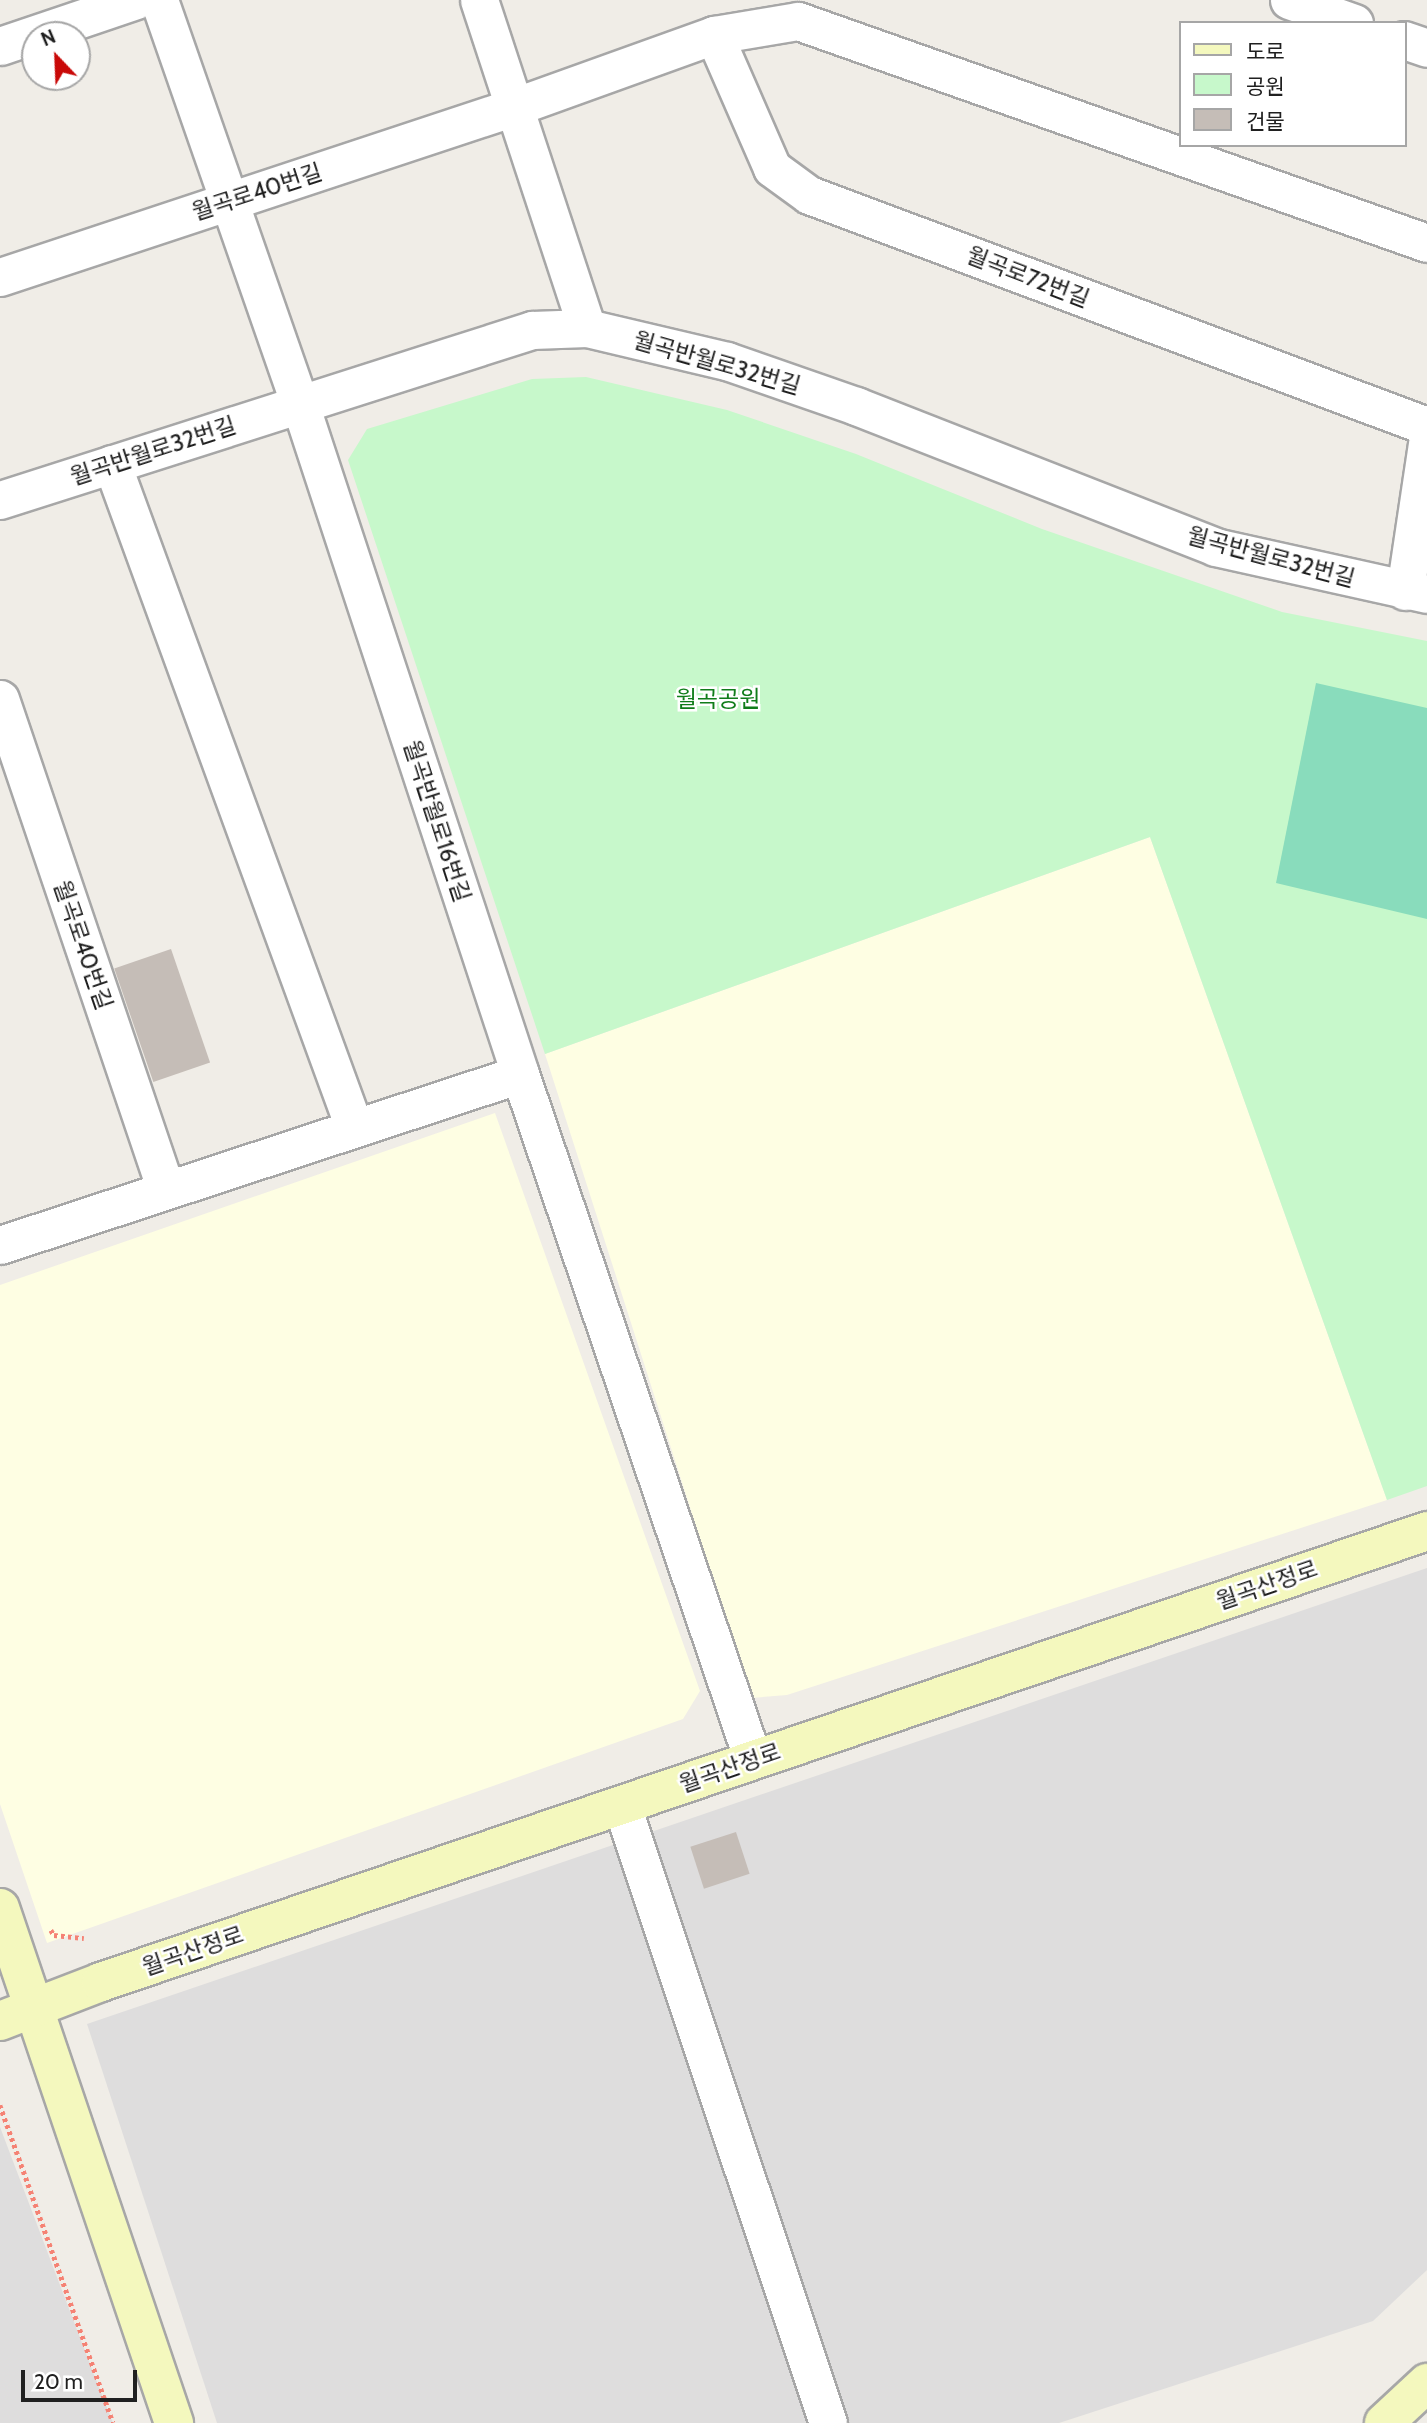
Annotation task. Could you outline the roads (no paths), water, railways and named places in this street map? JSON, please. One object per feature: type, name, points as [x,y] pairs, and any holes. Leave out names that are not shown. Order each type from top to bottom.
[{"type":"street","points":[[0,46],[136,0]]},
{"type":"street","name":"월곡반월로16번길","points":[[159,0],[227,202],[300,404],[520,1074],[753,1760]]},
{"type":"street","points":[[478,0],[587,328]]},
{"type":"street","points":[[1289,0],[1348,21]]},
{"type":"street","points":[[514,107],[714,35],[798,21],[1427,243]]},
{"type":"street","name":"월곡로72번길","points":[[714,35],[772,167],[809,195],[1427,426]]},
{"type":"street","points":[[1406,41],[1427,48]]},
{"type":"street","name":"월곡로40번길","points":[[0,277],[514,107]]},
{"type":"street","name":"월곡반월로32번길","points":[[0,500],[532,330],[587,328],[727,361],[856,406],[1215,547],[1416,593]]},
{"type":"street","points":[[1416,593],[1427,444]]},
{"type":"street","points":[[112,464],[354,1127]]},
{"type":"street","name":"월곡로40번길","points":[[0,699],[166,1190]]},
{"type":"street","points":[[0,1245],[520,1074]]},
{"type":"street","name":"월곡산정로","points":[[17,2013],[1427,1531]]},
{"type":"street","points":[[622,1806],[828,2423]]},
{"type":"street","points":[[0,1908],[17,2013],[174,2423]]},
{"type":"street","points":[[1384,2423],[1427,2383]]},
{"type":"park label","name":"월곡공원","points":[[718,699]]}]
